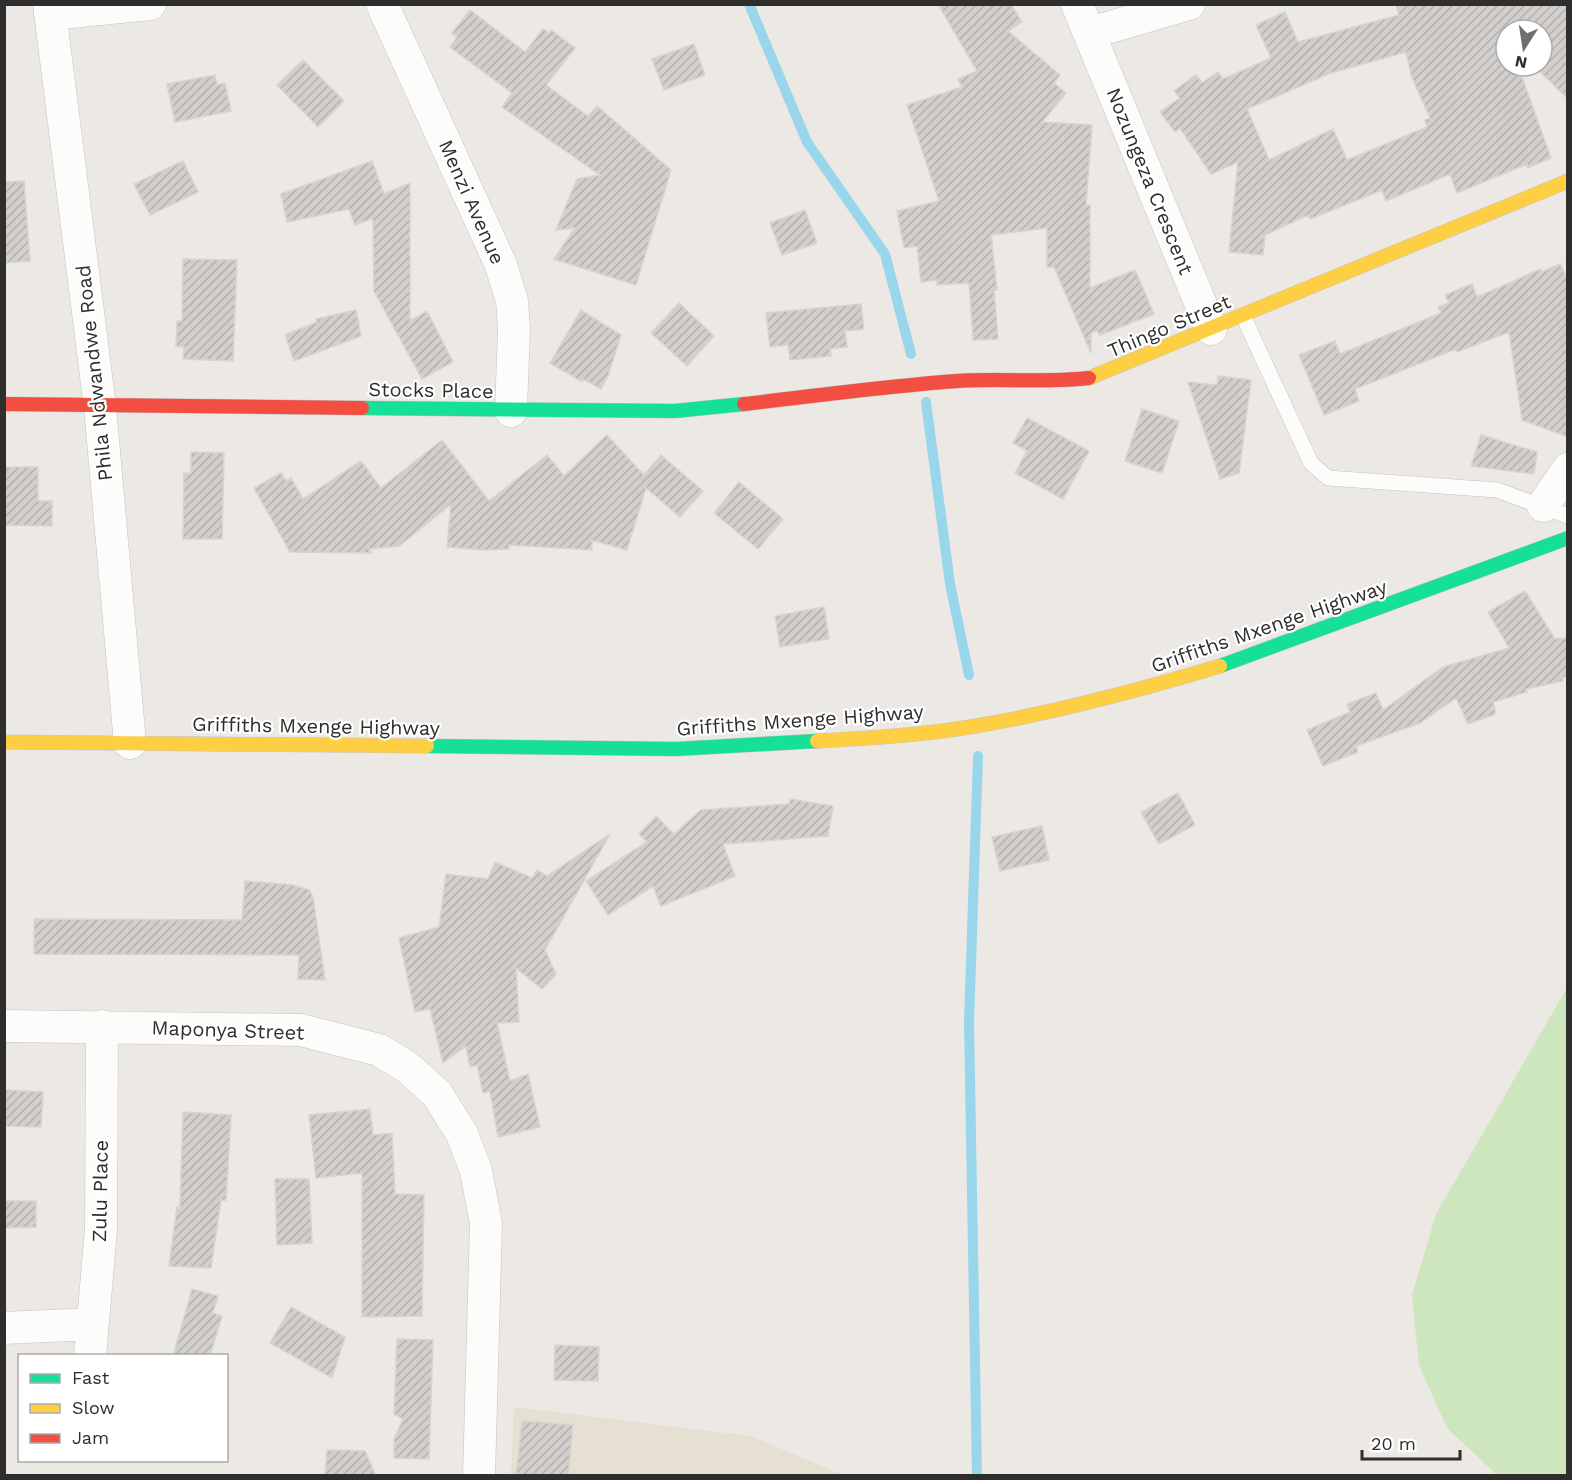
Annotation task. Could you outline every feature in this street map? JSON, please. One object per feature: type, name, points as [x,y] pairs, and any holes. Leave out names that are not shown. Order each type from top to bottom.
[{"type":"street","points":[[49,9],[150,4]]},
{"type":"street","name":"Menzi Avenue","points":[[382,4],[501,265],[512,301],[514,328],[511,411]]},
{"type":"street","name":"Nozungeza Crescent","points":[[1077,4],[1211,329]]},
{"type":"street","points":[[1090,33],[1189,4]]},
{"type":"street","name":"Phila Ndwandwe Road","points":[[49,9],[100,407],[130,743]]},
{"type":"street","name":"Thingo Street","points":[[761,402],[957,381],[1014,379],[1056,382],[1092,378],[1568,181]]},
{"type":"street","name":"Stocks Place","points":[[4,404],[100,407],[675,411],[761,402]]},
{"type":"street","points":[[1555,511],[1568,469]]},
{"type":"street","name":"Griffiths Mxenge Highway","points":[[4,742],[676,749],[872,738],[976,726],[1144,689],[1248,658],[1568,538]]},
{"type":"street","name":"Maponya Street","points":[[4,1026],[301,1030],[378,1050],[407,1067],[437,1094],[462,1134],[476,1171],[486,1223],[479,1476]]},
{"type":"street","name":"Zulu Place","points":[[90,1354],[101,1230],[102,1026]]},
{"type":"street","points":[[4,1328],[92,1324]]},
{"type":"lane","points":[[1244,316],[1311,463],[1328,478],[1497,490],[1555,511]]},
{"type":"shaded area","points":[[514,1407],[751,1436],[843,1475],[511,1476]]},
{"type":"green space","points":[[1567,988],[1567,1475],[1497,1475],[1447,1428],[1419,1365],[1412,1295],[1436,1214]]},
{"type":"building","points":[[938,4],[1011,4],[1022,22],[1008,31],[1060,75],[1054,83],[1066,93],[1042,122],[1092,125],[1086,205],[1090,205],[1090,288],[1135,270],[1154,314],[1100,335],[1097,331],[1091,333],[1091,353],[1054,267],[1047,267],[1047,228],[991,235],[997,290],[994,290],[998,339],[973,340],[969,283],[937,285],[937,280],[921,282],[917,246],[904,248],[897,211],[939,201],[907,105],[962,87],[958,79],[977,71]]},
{"type":"building","points":[[1396,4],[1568,4],[1568,99],[1546,78],[1554,78],[1554,18],[1494,18],[1494,78],[1522,78],[1551,158],[1528,168],[1527,164],[1457,193],[1450,174],[1386,201],[1382,190],[1310,219],[1308,215],[1265,235],[1263,255],[1229,252],[1238,162],[1211,174],[1180,128],[1175,132],[1160,112],[1180,98],[1174,91],[1196,75],[1202,83],[1218,72],[1223,79],[1271,58],[1256,25],[1285,12],[1298,42],[1399,15]],"holes":[[[1406,52],[1411,75],[1430,118],[1425,120],[1427,127],[1347,160],[1333,129],[1269,160],[1247,109],[1331,73]]]},
{"type":"building","points":[[470,10],[525,52],[543,29],[549,33],[551,30],[575,48],[546,85],[588,116],[597,106],[671,170],[636,285],[554,259],[575,228],[556,230],[577,179],[600,175],[502,107],[512,93],[450,47],[457,37],[452,33]]},
{"type":"building","points":[[694,44],[705,75],[664,90],[652,59]]},
{"type":"building","points":[[303,60],[344,101],[318,127],[277,85]]},
{"type":"building","points":[[215,75],[217,85],[225,83],[231,111],[175,122],[167,84]]},
{"type":"building","points":[[183,161],[198,192],[150,215],[134,184]]},
{"type":"building","points":[[372,161],[384,194],[410,183],[410,321],[427,311],[453,362],[422,379],[374,291],[373,218],[355,225],[349,209],[287,222],[281,194]]},
{"type":"building","points":[[24,181],[30,261],[4,263],[4,182]]},
{"type":"building","points":[[805,210],[817,243],[782,255],[770,223]]},
{"type":"building","points":[[183,259],[237,260],[233,361],[183,359],[184,347],[176,346],[177,321],[182,321]]},
{"type":"building","points":[[1560,264],[1568,281],[1568,437],[1522,420],[1509,332],[1457,352],[1456,349],[1355,389],[1359,401],[1324,415],[1299,355],[1335,341],[1340,354],[1441,313],[1438,307],[1449,303],[1445,295],[1472,284],[1477,297],[1541,269],[1541,272]]},
{"type":"building","points":[[679,303],[714,336],[687,366],[651,333]]},
{"type":"building","points":[[861,304],[864,329],[845,331],[847,347],[830,349],[831,356],[790,360],[788,345],[770,347],[766,313]]},
{"type":"building","points":[[356,310],[361,336],[294,361],[285,335],[317,322],[316,319]]},
{"type":"building","points":[[581,310],[621,335],[608,376],[601,389],[583,379],[582,382],[550,363]]},
{"type":"building","points":[[1218,376],[1251,380],[1239,473],[1220,479],[1188,382],[1217,385]]},
{"type":"building","points":[[1142,409],[1179,421],[1162,473],[1125,461]]},
{"type":"building","points":[[1027,418],[1089,451],[1063,499],[1015,473],[1027,451],[1013,443]]},
{"type":"building","points":[[607,435],[644,475],[661,455],[703,491],[680,517],[646,488],[627,550],[592,540],[592,550],[509,545],[509,549],[483,550],[447,547],[451,504],[399,546],[369,549],[371,553],[290,552],[254,488],[281,473],[286,481],[291,478],[303,499],[361,461],[381,488],[442,440],[489,501],[547,455],[564,476]]},
{"type":"building","points":[[1481,435],[1537,452],[1534,474],[1471,466]]},
{"type":"building","points":[[191,452],[224,453],[222,539],[183,539],[184,473],[191,473]]},
{"type":"building","points":[[4,467],[38,467],[38,501],[52,501],[52,526],[4,525]]},
{"type":"building","points":[[739,482],[783,519],[758,549],[714,513]]},
{"type":"building","points":[[1525,591],[1555,639],[1568,638],[1568,676],[1562,678],[1563,681],[1526,689],[1527,692],[1493,702],[1496,714],[1468,724],[1456,698],[1420,723],[1356,746],[1358,752],[1323,766],[1307,730],[1350,712],[1347,704],[1376,693],[1383,710],[1443,667],[1509,648],[1488,612]]},
{"type":"building","points":[[824,607],[829,639],[780,647],[775,616]]},
{"type":"building","points":[[1178,793],[1195,825],[1159,844],[1141,812]]},
{"type":"building","points":[[790,799],[833,806],[828,836],[723,844],[735,876],[661,906],[653,886],[608,915],[586,881],[647,842],[639,834],[656,816],[674,834],[701,810],[789,804]]},
{"type":"building","points":[[1042,826],[1049,860],[1000,871],[992,837]]},
{"type":"building","points":[[610,834],[545,950],[556,974],[542,989],[516,968],[519,1022],[497,1023],[510,1081],[528,1074],[540,1127],[498,1137],[490,1091],[483,1093],[477,1065],[470,1067],[466,1046],[443,1063],[430,1009],[415,1012],[399,938],[439,927],[446,874],[488,879],[495,862],[532,878],[537,870],[547,876]]},
{"type":"building","points":[[245,881],[293,885],[309,890],[313,897],[325,980],[298,979],[299,955],[34,954],[34,919],[242,920]]},
{"type":"building","points":[[4,1090],[43,1092],[41,1127],[4,1126]]},
{"type":"building","points":[[370,1109],[373,1135],[392,1133],[395,1194],[424,1195],[422,1316],[362,1317],[362,1173],[316,1178],[309,1115]]},
{"type":"building","points":[[183,1112],[231,1115],[226,1201],[221,1200],[211,1268],[169,1266],[177,1207],[180,1208]]},
{"type":"building","points":[[275,1179],[309,1179],[312,1243],[277,1245]]},
{"type":"building","points":[[4,1201],[36,1201],[36,1227],[4,1228]]},
{"type":"building","points":[[192,1289],[218,1296],[213,1313],[222,1316],[211,1354],[174,1354]]},
{"type":"building","points":[[291,1307],[345,1337],[332,1378],[270,1343]]},
{"type":"building","points":[[397,1339],[433,1340],[429,1459],[394,1458],[394,1439],[403,1419],[394,1414]]},
{"type":"building","points":[[555,1345],[599,1347],[598,1381],[554,1380]]},
{"type":"building","points":[[522,1421],[573,1425],[568,1476],[516,1476]]},
{"type":"building","points":[[327,1450],[365,1451],[376,1476],[325,1476]]},
{"type":"waterway","points":[[749,4],[807,142],[885,254],[911,354]]},
{"type":"waterway","points":[[926,402],[950,584],[969,675]]},
{"type":"waterway","points":[[977,1476],[969,1022],[978,756]]},
{"type":"traffic: fast","points":[[362,408],[675,411],[744,404]]},
{"type":"traffic: fast","points":[[1220,666],[1568,538]]},
{"type":"traffic: fast","points":[[427,746],[676,749],[817,741]]},
{"type":"traffic: slow","points":[[1089,378],[1568,181]]},
{"type":"traffic: slow","points":[[817,741],[917,734],[1007,720],[1099,700],[1220,666]]},
{"type":"traffic: slow","points":[[4,742],[427,746]]},
{"type":"traffic: jam","points":[[744,404],[957,381],[1089,378]]},
{"type":"traffic: jam","points":[[4,404],[362,408]]}]
